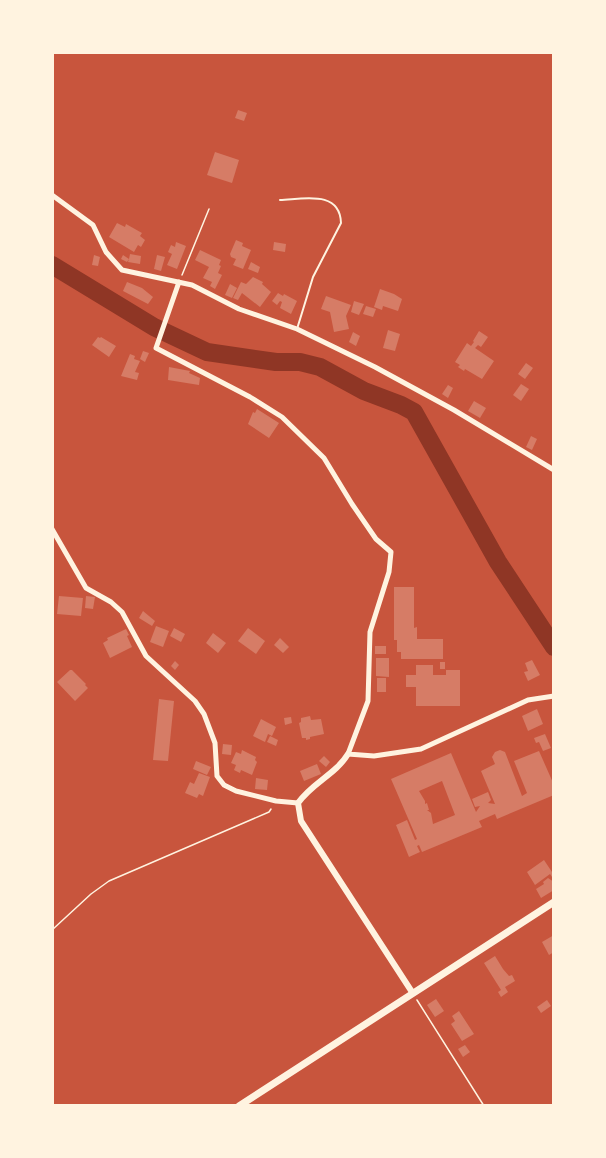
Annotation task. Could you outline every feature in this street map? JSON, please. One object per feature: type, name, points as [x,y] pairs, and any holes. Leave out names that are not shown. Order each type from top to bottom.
[{"type":"main road","points":[[239,1106],[554,902]]},
{"type":"street","points":[[52,195],[93,225],[106,252],[122,270],[192,285],[247,312],[297,329],[385,372],[554,470]]},
{"type":"street","points":[[179,282],[156,348],[250,397],[282,417],[324,458],[376,539],[392,552],[389,572],[370,632],[368,701],[348,754],[342,763],[308,789],[298,803],[301,820],[412,992]]},
{"type":"street","points":[[52,529],[86,588],[111,602],[122,612],[146,656],[195,702],[204,714],[215,743],[217,776],[224,784],[236,791],[276,801],[298,803]]},
{"type":"street","points":[[348,754],[374,756],[421,749],[528,700],[554,696]]},
{"type":"lane","points":[[280,200],[324,199],[337,206],[341,214],[341,224],[314,278],[297,329]]},
{"type":"path","points":[[179,282],[209,209]]},
{"type":"path","points":[[52,930],[110,881],[269,812],[276,801]]},
{"type":"path","points":[[412,992],[484,1106]]},
{"type":"building","points":[[238,110],[247,113],[244,121],[235,118]]},
{"type":"building","points":[[215,152],[239,160],[232,183],[207,175]]},
{"type":"building","points":[[117,223],[125,227],[126,224],[142,233],[140,236],[145,240],[141,247],[138,245],[134,252],[109,237]]},
{"type":"building","points":[[236,240],[251,250],[243,269],[233,265],[236,259],[230,254]]},
{"type":"building","points":[[176,242],[186,246],[177,269],[167,265],[172,254],[168,252],[171,245],[175,247]]},
{"type":"building","points":[[274,242],[286,244],[285,252],[273,250]]},
{"type":"building","points":[[200,250],[221,260],[218,273],[222,275],[215,289],[210,286],[212,282],[203,278],[209,267],[195,260]]},
{"type":"building","points":[[130,254],[141,256],[140,264],[128,262]]},
{"type":"building","points":[[94,255],[100,257],[98,266],[92,265]]},
{"type":"building","points":[[123,255],[129,259],[127,262],[121,259]]},
{"type":"building","points":[[157,255],[165,257],[161,271],[154,269]]},
{"type":"building","points":[[251,262],[260,267],[258,273],[248,269]]},
{"type":"building","points":[[253,277],[263,282],[262,284],[271,292],[260,307],[242,293],[238,300],[233,298],[241,282],[246,284]]},
{"type":"building","points":[[127,282],[142,288],[153,297],[148,304],[123,291]]},
{"type":"building","points":[[230,284],[237,288],[232,298],[225,295]]},
{"type":"building","points":[[380,289],[402,299],[398,311],[383,306],[382,310],[374,307]]},
{"type":"building","points":[[278,293],[297,301],[291,314],[280,308],[282,302],[280,301],[277,305],[272,301]]},
{"type":"building","points":[[326,296],[351,305],[346,316],[349,329],[334,332],[330,312],[321,309]]},
{"type":"building","points":[[354,301],[364,304],[359,315],[351,312]]},
{"type":"building","points":[[366,306],[376,309],[373,317],[363,314]]},
{"type":"building","points":[[388,330],[400,334],[395,351],[383,348]]},
{"type":"building","points":[[479,331],[488,337],[481,347],[478,345],[475,348],[494,361],[482,379],[465,369],[464,371],[455,362],[467,343],[471,346]]},
{"type":"building","points":[[353,332],[360,336],[356,346],[349,342]]},
{"type":"building","points":[[98,337],[116,346],[109,357],[92,345]]},
{"type":"building","points":[[143,351],[149,353],[145,362],[140,359]]},
{"type":"building","points":[[130,354],[135,356],[134,359],[140,361],[135,372],[139,373],[137,380],[121,376]]},
{"type":"building","points":[[526,363],[533,368],[525,379],[518,374]]},
{"type":"building","points":[[169,367],[190,371],[189,373],[200,378],[199,385],[168,380]]},
{"type":"building","points":[[521,384],[529,389],[521,401],[513,395]]},
{"type":"building","points":[[448,385],[453,388],[448,398],[442,394]]},
{"type":"building","points":[[474,401],[486,408],[480,418],[468,411]]},
{"type":"building","points":[[257,409],[279,423],[269,438],[248,424],[253,412],[255,413]]},
{"type":"building","points":[[531,436],[537,439],[532,450],[526,447]]},
{"type":"building","points":[[394,587],[414,587],[414,628],[417,627],[417,639],[443,639],[443,659],[401,659],[401,652],[397,652],[397,640],[394,640]]},
{"type":"building","points":[[59,596],[83,598],[81,616],[57,614]]},
{"type":"building","points":[[86,596],[95,597],[93,609],[85,608]]},
{"type":"building","points":[[143,611],[155,621],[152,626],[139,618]]},
{"type":"building","points":[[156,626],[169,631],[163,647],[150,642]]},
{"type":"building","points":[[174,628],[185,634],[181,642],[170,636]]},
{"type":"building","points":[[248,628],[265,641],[256,654],[238,641]]},
{"type":"building","points":[[126,629],[132,647],[110,658],[103,643],[108,640],[107,638]]},
{"type":"building","points":[[213,633],[226,643],[218,653],[206,643]]},
{"type":"building","points":[[280,638],[289,647],[283,653],[274,645]]},
{"type":"building","points":[[375,646],[386,646],[386,654],[375,654]]},
{"type":"building","points":[[376,658],[389,658],[389,677],[376,676]]},
{"type":"building","points":[[532,660],[540,675],[528,681],[524,672],[528,671],[525,663]]},
{"type":"building","points":[[175,661],[179,665],[175,670],[171,666]]},
{"type":"building","points":[[440,662],[445,662],[445,669],[440,669]]},
{"type":"building","points":[[416,665],[433,665],[433,675],[446,675],[446,670],[460,670],[460,706],[416,706],[416,687],[406,687],[406,675],[416,675]]},
{"type":"building","points":[[70,670],[88,688],[75,701],[57,682]]},
{"type":"building","points":[[377,678],[386,678],[386,692],[377,692]]},
{"type":"building","points":[[159,699],[174,701],[168,761],[153,760]]},
{"type":"building","points":[[537,709],[543,724],[528,731],[522,716]]},
{"type":"building","points":[[310,716],[311,720],[321,719],[324,734],[306,740],[302,738],[299,723],[301,718]]},
{"type":"building","points":[[291,717],[292,723],[285,725],[284,718]]},
{"type":"building","points":[[261,719],[276,727],[272,736],[268,734],[265,742],[253,736]]},
{"type":"building","points":[[545,734],[551,748],[543,751],[539,742],[536,743],[534,738]]},
{"type":"building","points":[[270,736],[278,740],[276,746],[267,742]]},
{"type":"building","points":[[223,744],[232,745],[231,755],[222,754]]},
{"type":"building","points":[[242,750],[256,757],[257,762],[252,775],[241,770],[240,773],[234,770],[236,765],[231,763],[236,752],[241,754]]},
{"type":"building","points":[[500,750],[505,752],[522,796],[527,793],[514,761],[539,751],[554,785],[554,795],[497,819],[495,814],[479,821],[482,827],[422,852],[419,845],[417,846],[420,852],[409,857],[396,825],[407,820],[415,840],[417,839],[391,779],[451,753],[476,812],[480,806],[475,807],[472,799],[488,792],[491,800],[488,803],[495,804],[481,771],[495,764],[492,757]],"holes":[[[442,781],[455,815],[433,824],[431,813],[427,810],[429,810],[427,803],[425,804],[419,791]]]},
{"type":"building","points":[[324,756],[330,762],[326,767],[319,761]]},
{"type":"building","points":[[196,761],[211,767],[207,775],[193,769]]},
{"type":"building","points":[[317,764],[321,774],[304,781],[300,771]]},
{"type":"building","points":[[199,773],[210,777],[203,796],[199,794],[197,798],[185,793],[190,782],[194,784]]},
{"type":"building","points":[[256,778],[268,780],[267,790],[255,789]]},
{"type":"building","points":[[544,860],[554,875],[554,880],[550,874],[535,885],[527,872]]},
{"type":"building","points":[[548,878],[554,882],[554,890],[541,898],[536,889]]},
{"type":"building","points":[[554,935],[554,952],[549,955],[542,942]]},
{"type":"building","points":[[495,956],[503,969],[509,976],[512,975],[515,981],[505,987],[508,992],[501,997],[498,992],[501,990],[484,963]]},
{"type":"building","points":[[436,999],[444,1011],[435,1017],[427,1005]]},
{"type":"building","points":[[547,1000],[551,1006],[541,1013],[537,1007]]},
{"type":"building","points":[[459,1011],[474,1034],[462,1041],[451,1024],[455,1021],[452,1016]]},
{"type":"building","points":[[465,1045],[470,1052],[463,1057],[458,1049]]},
{"type":"waterway","points":[[52,265],[154,327],[207,352],[276,362],[300,362],[320,367],[364,391],[414,412],[498,562],[554,647]]}]
